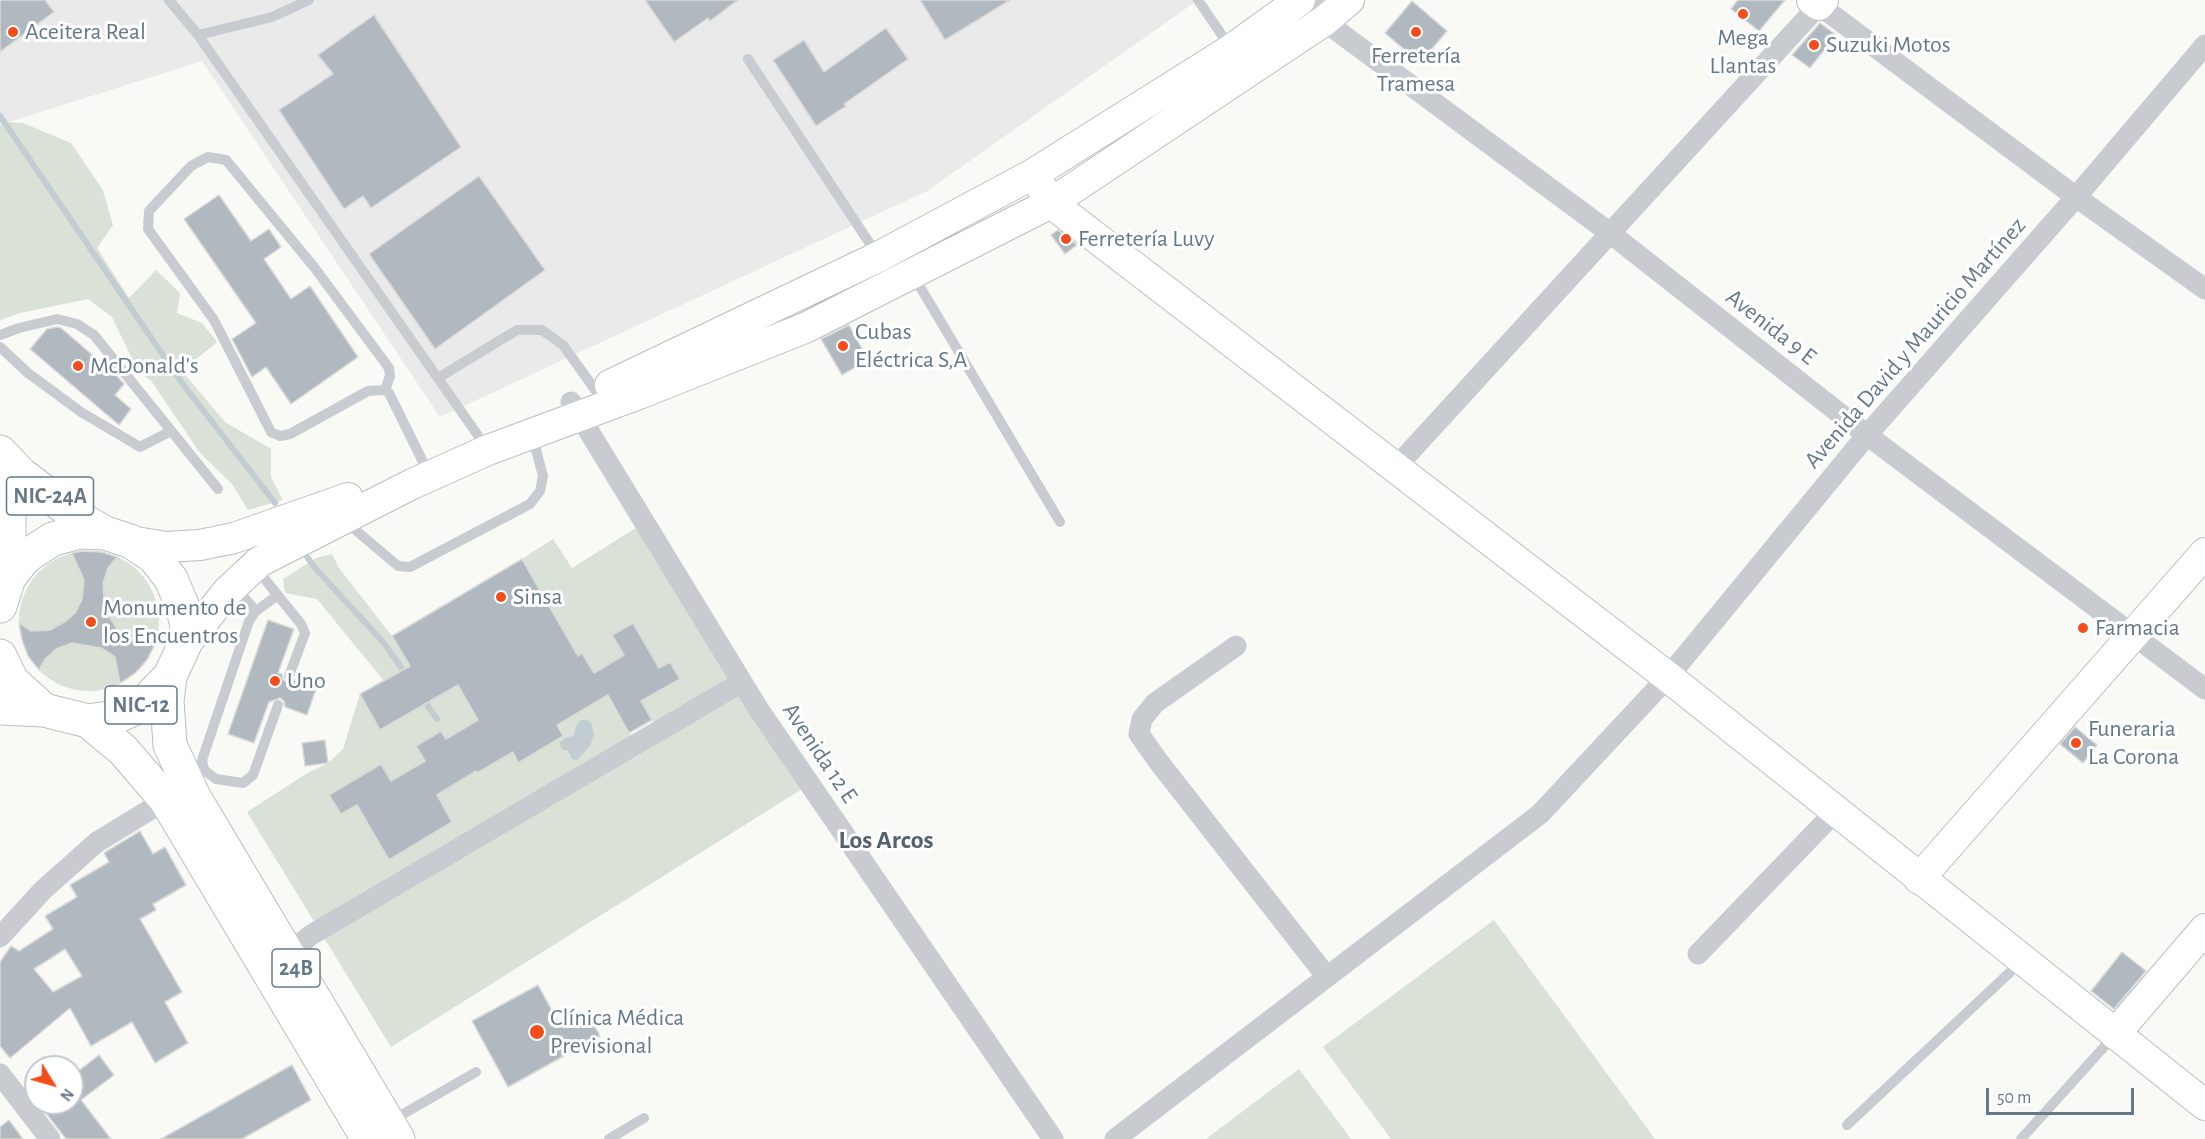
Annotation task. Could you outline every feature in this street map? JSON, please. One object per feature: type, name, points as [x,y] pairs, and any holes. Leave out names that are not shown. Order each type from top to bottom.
[{"type":"highway","name":"NIC-24A","points":[[0,452],[21,474],[76,516],[118,537]]},
{"type":"highway","name":"NIC-24A","points":[[0,489],[9,518],[4,592]]},
{"type":"highway","points":[[4,592],[22,561],[53,539],[79,532],[118,537]]},
{"type":"highway","name":"NIC-12","points":[[0,708],[44,710],[88,721],[116,717],[142,705],[170,676],[184,645],[187,626],[182,605],[171,579],[154,557],[118,537]]},
{"type":"highway","name":"NIC-12","points":[[0,656],[12,681],[44,710]]},
{"type":"highway","name":"24B","points":[[170,676],[167,701],[170,745],[197,790],[385,1134]]},
{"type":"highway","name":"24B","points":[[88,721],[123,750],[197,790],[385,1134]]},
{"type":"street","points":[[184,645],[244,576],[339,511],[582,403],[805,328],[1032,174],[1239,61],[1300,0]]},
{"type":"street","points":[[897,266],[1051,203],[1239,61],[1317,10],[1349,0]]},
{"type":"street","points":[[1396,467],[1818,2],[2076,197],[2205,289]]},
{"type":"street","name":"Avenida 9 E","points":[[1317,10],[1610,233],[1868,435],[2205,689]]},
{"type":"street","name":"Avenida David y Mauricio Martínez","points":[[1115,1139],[1540,814],[1668,677],[1868,435],[2205,45]]},
{"type":"street","points":[[1032,174],[1051,203],[1668,677],[2205,1105]]},
{"type":"street","name":"Avenida 12 E","points":[[582,403],[742,682],[1053,1139]]},
{"type":"street","points":[[118,537],[166,547],[211,542],[339,511]]},
{"type":"street","points":[[1919,879],[2205,553]]},
{"type":"street","points":[[1236,646],[1155,703],[1142,719],[1139,734],[1327,978]]},
{"type":"street","points":[[287,954],[311,935],[742,682]]},
{"type":"street","points":[[0,937],[44,890],[97,842],[139,814],[197,790]]},
{"type":"street","points":[[1698,954],[1835,812]]},
{"type":"street","points":[[2115,1034],[2205,929]]},
{"type":"street","points":[[0,1074],[50,1139]]},
{"type":"lane","points":[[169,0],[198,36],[485,445]]},
{"type":"lane","points":[[198,36],[272,17],[309,0]]},
{"type":"lane","points":[[1197,0],[1239,61]]},
{"type":"lane","points":[[748,59],[897,266],[1060,522]]},
{"type":"lane","points":[[385,390],[390,376],[389,368],[314,267],[226,160],[208,157],[191,166],[149,211],[148,230],[214,320],[271,432],[280,436],[290,434],[368,391],[385,390],[389,393],[428,470]]},
{"type":"lane","points":[[0,335],[57,319],[77,324],[94,335],[218,489]]},
{"type":"lane","points":[[438,378],[517,330],[542,330],[563,345],[582,403]]},
{"type":"lane","points":[[0,347],[28,373],[81,412],[140,447],[171,431]]},
{"type":"lane","points":[[339,511],[398,566],[410,567],[530,504],[540,491],[543,476],[530,427]]},
{"type":"lane","points":[[244,576],[278,595],[301,624],[305,633],[289,676]]},
{"type":"lane","points":[[244,576],[256,611]]},
{"type":"lane","points":[[278,595],[256,611],[249,621],[202,760],[204,770],[197,790],[243,783],[253,775],[278,705]]},
{"type":"lane","points":[[1846,1125],[2022,960]]},
{"type":"lane","points":[[2021,1139],[2115,1034]]},
{"type":"lane","points":[[385,1134],[476,1072]]},
{"type":"lane","points":[[609,1139],[645,1118]]},
{"type":"shaded area","points":[[0,0],[1198,0],[927,191],[440,417],[202,61],[0,125]]},
{"type":"shaded area","points":[[10,122],[23,123],[71,143],[103,190],[113,225],[97,248],[129,298],[156,270],[180,293],[177,313],[202,323],[217,342],[182,371],[225,422],[271,449],[271,477],[283,500],[248,510],[232,484],[200,453],[152,382],[137,369],[112,317],[88,299],[20,313],[0,320],[0,125]]},
{"type":"shaded area","points":[[647,521],[810,784],[391,1047],[247,812],[306,774],[328,763],[343,749],[360,694],[380,730],[419,708],[400,672],[384,681],[317,599],[285,593],[283,579],[316,558],[332,554],[339,568],[392,636],[430,701],[469,679],[481,699],[572,645],[522,559],[553,539],[572,568]],"holes":[[[613,635],[659,668],[670,662],[679,679],[641,701],[655,725],[633,739],[595,672],[619,658],[635,675]],[[582,653],[594,672],[557,725],[563,736],[519,762],[513,752],[477,773],[455,734]],[[441,731],[444,791],[416,746]],[[416,766],[452,822],[389,860],[357,805],[341,814],[330,795],[391,781]]]},
{"type":"shaded area","points":[[89,551],[116,557],[128,563],[138,572],[147,582],[153,594],[159,621],[153,648],[147,660],[138,670],[128,679],[116,685],[89,691],[62,685],[50,679],[40,670],[31,660],[25,648],[19,621],[25,594],[31,582],[40,572],[50,563],[62,557]]},
{"type":"shaded area","points":[[581,720],[591,723],[594,734],[590,746],[577,760],[572,759],[568,750],[563,750],[560,743],[565,738],[574,736],[576,726]]},
{"type":"shaded area","points":[[1494,920],[1655,1139],[1391,1139],[1323,1047]]},
{"type":"shaded area","points":[[1299,1069],[1351,1139],[1206,1139]]},
{"type":"building","name":"Aceitera Real","points":[[0,0],[45,0],[54,12],[0,52]]},
{"type":"building","points":[[645,0],[738,0],[710,21],[708,18],[674,42]]},
{"type":"building","points":[[920,0],[1010,0],[945,40]]},
{"type":"building","points":[[1738,0],[1785,0],[1759,31],[1731,9]]},
{"type":"building","name":"Ferretería Tramesa","points":[[1412,1],[1447,31],[1420,63],[1385,33]]},
{"type":"building","points":[[374,15],[461,147],[371,208],[363,196],[344,209],[279,110],[333,74],[318,55]]},
{"type":"building","name":"Suzuki Motos","points":[[1820,23],[1836,35],[1810,68],[1792,55]]},
{"type":"building","points":[[886,28],[908,59],[816,126],[773,60],[804,40],[824,72]]},
{"type":"building","points":[[479,176],[545,270],[435,349],[369,254]]},
{"type":"building","points":[[219,195],[251,241],[269,229],[281,247],[264,259],[291,299],[310,286],[358,357],[291,404],[266,367],[252,377],[232,339],[256,323],[184,219]]},
{"type":"building","name":"Ferretería Luvy","points":[[1058,230],[1077,245],[1065,254],[1051,235]]},
{"type":"building","name":"Cubas Eléctrica S,A","points":[[849,325],[868,360],[842,375],[821,339]]},
{"type":"building","name":"McDonald's","points":[[61,328],[124,384],[115,395],[131,409],[119,425],[30,349],[47,329]]},
{"type":"building","points":[[102,552],[117,557],[108,568],[103,583],[109,616],[119,632],[135,642],[155,644],[147,660],[135,673],[120,683],[115,657],[101,648],[72,643],[56,649],[45,659],[39,670],[28,656],[22,640],[19,623],[31,631],[50,630],[76,612],[82,599],[84,580],[72,553]]},
{"type":"building","points":[[522,559],[578,656],[582,653],[594,673],[624,655],[612,635],[633,623],[659,668],[670,662],[680,679],[641,701],[652,720],[629,733],[608,695],[557,725],[563,736],[518,763],[513,752],[437,795],[452,822],[389,860],[357,805],[341,814],[329,795],[381,764],[391,781],[425,761],[416,746],[441,731],[446,739],[478,720],[458,685],[380,730],[360,694],[410,666],[392,636]]},
{"type":"building","name":"Uno","points":[[268,620],[294,629],[278,673],[282,674],[283,680],[290,683],[296,679],[317,686],[307,715],[285,707],[284,701],[280,698],[269,702],[254,743],[228,734]]},
{"type":"building","name":"Funeraria La Corona","points":[[2075,727],[2097,745],[2083,763],[2060,744]]},
{"type":"building","points":[[325,740],[328,763],[305,766],[302,743]]},
{"type":"building","points":[[140,831],[153,854],[165,847],[186,885],[153,904],[156,910],[140,919],[182,992],[165,1002],[188,1043],[155,1063],[132,1022],[91,1046],[70,1008],[10,1058],[0,1046],[0,962],[11,946],[19,951],[53,929],[45,916],[77,897],[70,885],[109,862],[104,853]],"holes":[[[65,949],[82,976],[53,992],[34,969]]]},
{"type":"building","points":[[2122,952],[2146,971],[2114,1009],[2091,991]]},
{"type":"building","name":"Clínica Médica Previsional","points":[[538,985],[561,1027],[587,1013],[600,1036],[508,1087],[472,1021]]},
{"type":"building","points":[[99,1055],[114,1075],[84,1098],[84,1067]]},
{"type":"building","points":[[292,1065],[311,1100],[242,1139],[161,1139]]},
{"type":"building","points":[[84,1104],[111,1139],[66,1139],[47,1115],[84,1115]]},
{"type":"building","points":[[9,1120],[23,1139],[0,1139],[0,1127]]},
{"type":"waterway","points":[[0,116],[182,383],[275,503]]},
{"type":"waterway","points":[[307,557],[384,643],[407,676]]},
{"type":"waterway","points":[[423,699],[437,719]]},
{"type":"place","name":"Mega Llantas","points":[[1743,14]]},
{"type":"place","name":"Aceitera Real","points":[[13,32]]},
{"type":"place","name":"Ferretería Tramesa","points":[[1416,32]]},
{"type":"place","name":"Suzuki Motos","points":[[1814,45]]},
{"type":"place","name":"Ferretería Luvy","points":[[1066,239]]},
{"type":"place","name":"Cubas Eléctrica S,A","points":[[843,346]]},
{"type":"place","name":"McDonald's","points":[[78,366]]},
{"type":"place","name":"Sinsa","points":[[501,597]]},
{"type":"place","name":"Monumento de los Encuentros","points":[[91,622]]},
{"type":"place","name":"Farmacia","points":[[2083,628]]},
{"type":"place","name":"Uno","points":[[275,681]]},
{"type":"place","name":"Funeraria La Corona","points":[[2076,743]]},
{"type":"place","name":"Clínica Médica Previsional","points":[[537,1032]]},
{"type":"district","name":"Los Arcos","points":[[886,840]]}]
